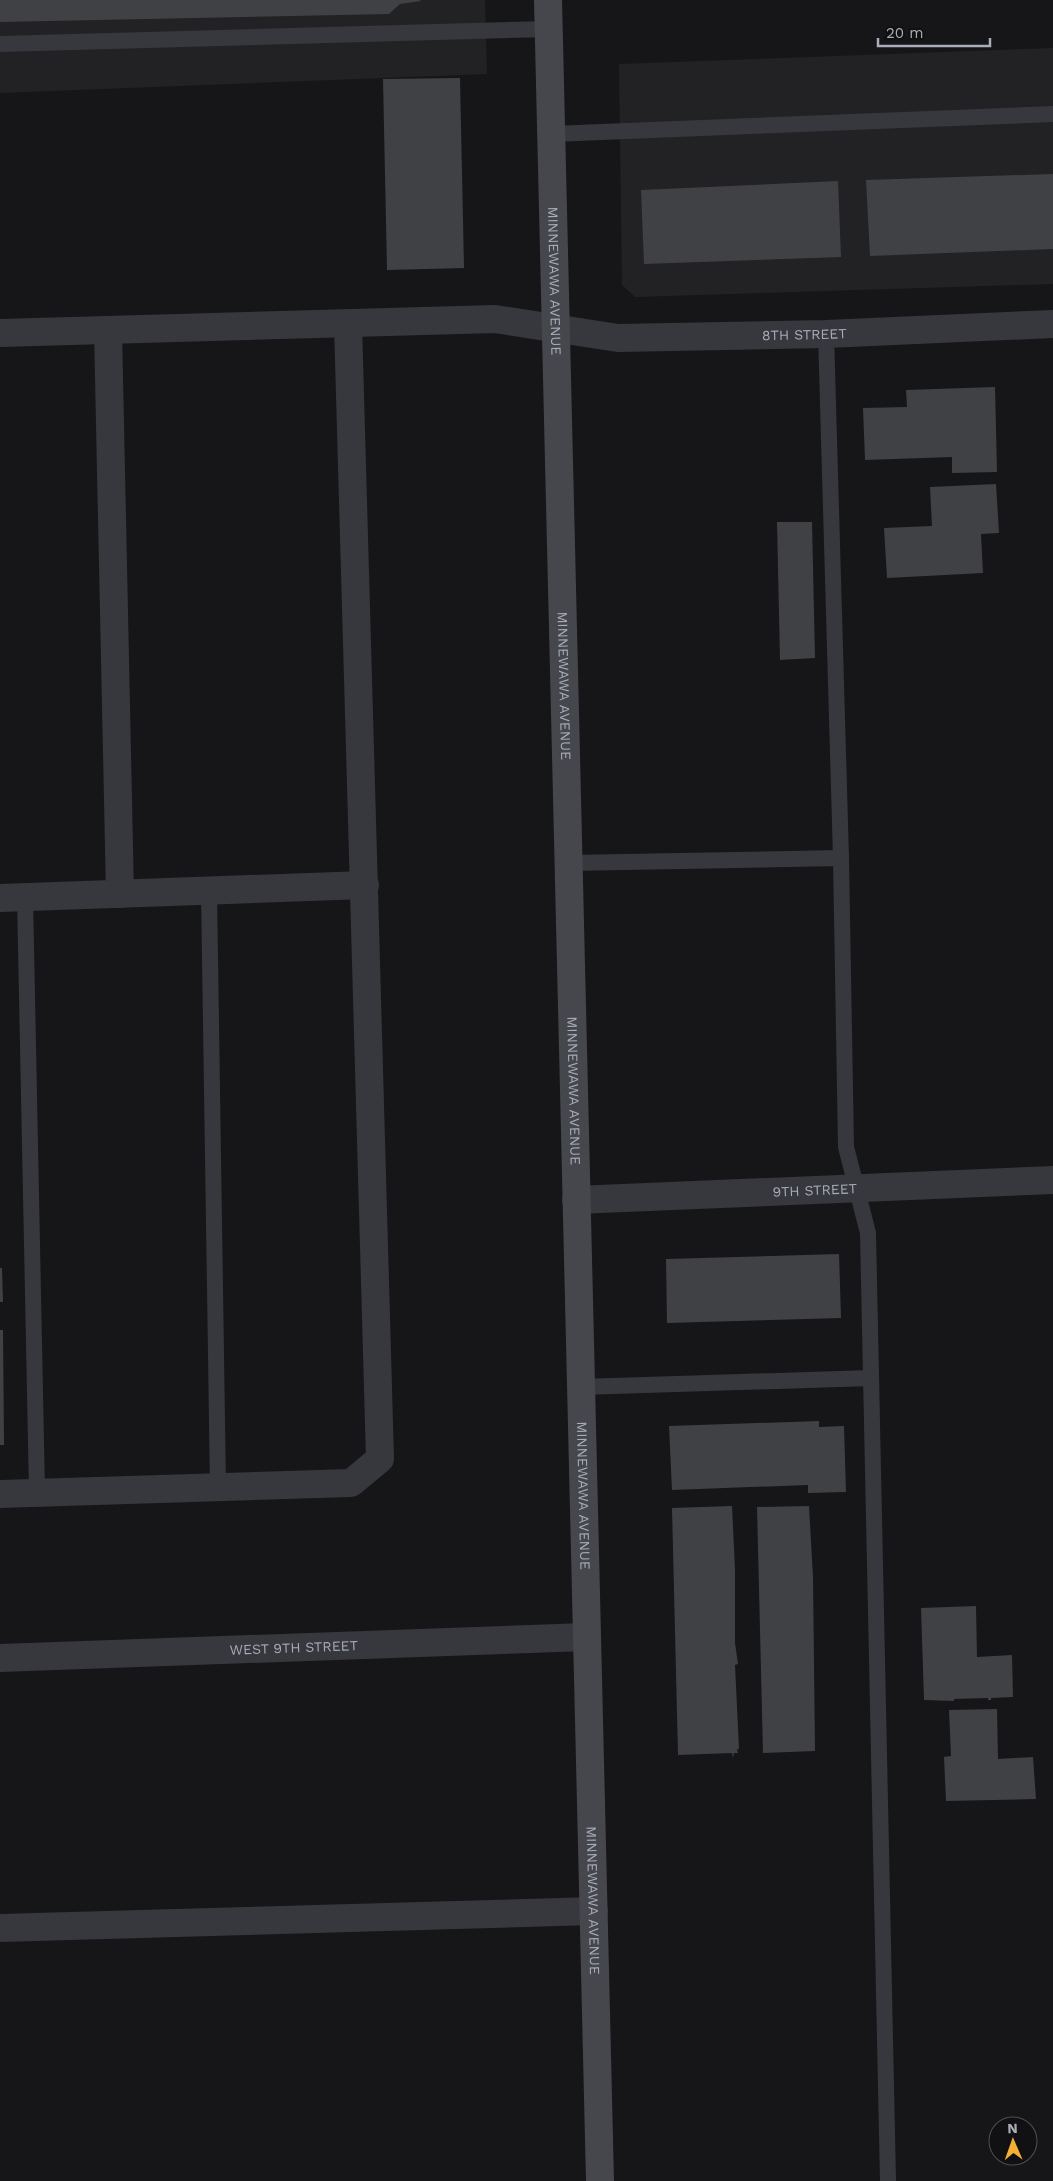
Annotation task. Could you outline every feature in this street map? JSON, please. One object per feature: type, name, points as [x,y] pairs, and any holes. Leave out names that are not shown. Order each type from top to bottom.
[{"type":"main road","name":"MINNEWAWA AVENUE","points":[[548,0],[600,2181]]},
{"type":"street","name":"8TH STREET","points":[[0,334],[495,319],[618,338],[826,334],[1053,324]]},
{"type":"street","points":[[0,1494],[351,1483],[380,1459],[348,324]]},
{"type":"street","points":[[108,330],[120,894]]},
{"type":"street","points":[[12,898],[365,886]]},
{"type":"street","name":"9TH STREET","points":[[576,1200],[1053,1180]]},
{"type":"street","name":"WEST 9TH STREET","points":[[0,1658],[586,1637]]},
{"type":"street","points":[[0,1928],[594,1911]]},
{"type":"lane","points":[[0,44],[549,29]]},
{"type":"lane","points":[[552,134],[1053,114]]},
{"type":"lane","points":[[826,334],[841,858],[846,1147],[868,1233],[888,2181]]},
{"type":"lane","points":[[569,863],[841,858]]},
{"type":"lane","points":[[209,891],[218,1487]]},
{"type":"lane","points":[[12,898],[37,1492]]},
{"type":"lane","points":[[581,1387],[871,1378]]},
{"type":"shaded area","points":[[0,0],[485,0],[487,74],[0,93]]},
{"type":"shaded area","points":[[1053,48],[1053,284],[635,297],[622,285],[619,64]]},
{"type":"building","points":[[0,0],[421,1],[400,4],[389,14],[0,22]]},
{"type":"building","points":[[460,78],[464,268],[387,270],[383,79]]},
{"type":"building","points":[[1053,174],[1053,249],[870,256],[866,180]]},
{"type":"building","points":[[838,181],[841,257],[644,264],[641,190]]},
{"type":"building","points":[[995,387],[997,472],[952,473],[952,457],[865,460],[863,408],[907,407],[906,390]]},
{"type":"building","points":[[996,484],[999,533],[981,534],[983,573],[887,578],[884,528],[932,526],[930,487]]},
{"type":"building","points":[[777,522],[812,522],[815,658],[780,660]]},
{"type":"building","points":[[839,1254],[841,1318],[667,1323],[666,1259]]},
{"type":"building","points":[[0,1268],[2,1268],[3,1302],[0,1302]]},
{"type":"building","points":[[0,1330],[3,1330],[4,1445],[0,1445]]},
{"type":"building","points":[[819,1421],[819,1427],[844,1426],[846,1492],[808,1493],[808,1485],[672,1490],[669,1426]]},
{"type":"building","points":[[732,1506],[735,1569],[735,1643],[738,1664],[735,1665],[739,1749],[737,1749],[738,1753],[734,1753],[733,1758],[732,1753],[678,1755],[672,1508]]},
{"type":"building","points":[[809,1506],[813,1577],[815,1751],[763,1753],[757,1507]]},
{"type":"building","points":[[976,1606],[977,1657],[1012,1655],[1013,1697],[991,1698],[991,1700],[988,1700],[988,1698],[954,1699],[954,1701],[924,1700],[921,1608]]},
{"type":"building","points":[[997,1709],[998,1759],[1033,1757],[1036,1799],[946,1801],[944,1757],[951,1756],[949,1710]]}]
